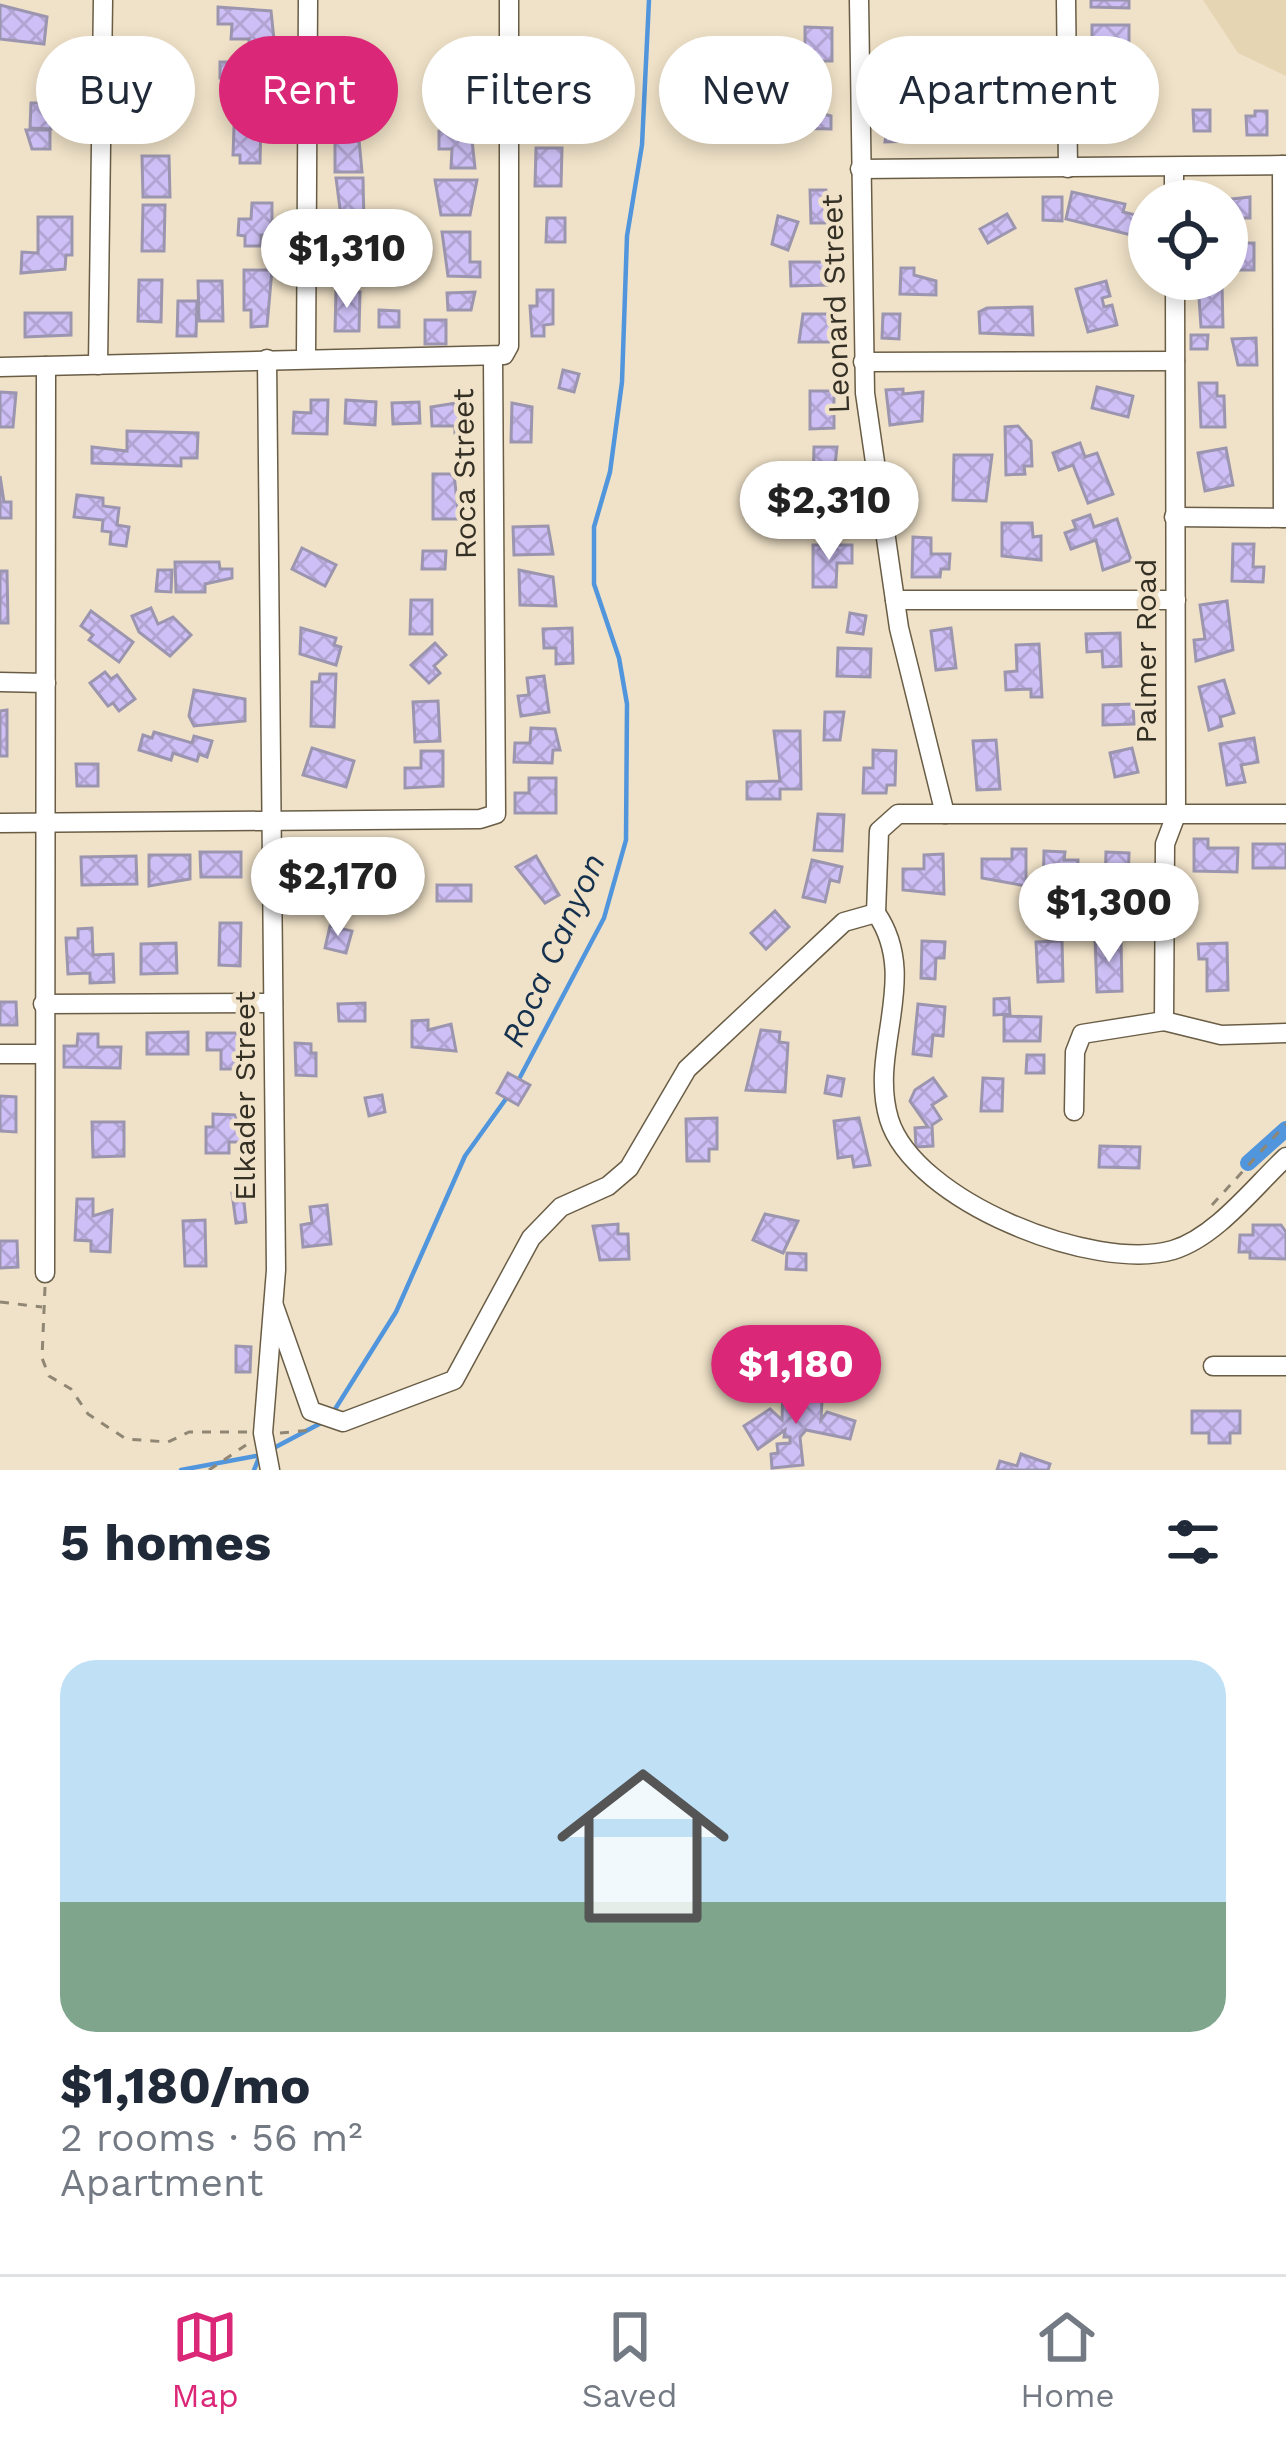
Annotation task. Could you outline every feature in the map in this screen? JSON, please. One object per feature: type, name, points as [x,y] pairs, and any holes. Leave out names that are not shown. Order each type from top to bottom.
[{"type":"street","points":[[98,365],[103,0]]},
{"type":"street","points":[[306,358],[308,0]]},
{"type":"street","name":"Roca Street","points":[[273,823],[480,820],[496,814],[493,358],[504,355],[509,346],[509,0]]},
{"type":"street","name":"Leonard Street","points":[[859,0],[863,362],[895,600],[945,814]]},
{"type":"street","points":[[1066,0],[1068,167]]},
{"type":"street","points":[[860,169],[1284,165],[1285,518],[1174,518]]},
{"type":"street","points":[[1174,166],[1174,180]]},
{"type":"street","name":"Palmer Road","points":[[1164,1021],[1165,844],[1176,815],[1175,300]]},
{"type":"street","points":[[0,367],[493,358]]},
{"type":"street","name":"Elkader Street","points":[[267,359],[274,1306],[262,1433],[270,1470]]},
{"type":"street","points":[[863,362],[1175,361]]},
{"type":"street","points":[[45,1273],[46,366]]},
{"type":"street","points":[[895,600],[1176,600]]},
{"type":"street","points":[[0,682],[46,683]]},
{"type":"street","points":[[1286,814],[898,814],[882,823],[876,913],[896,959],[885,1081],[890,1123],[913,1161],[993,1215],[1053,1239],[1118,1254],[1154,1254],[1196,1239],[1286,1157]]},
{"type":"street","points":[[0,823],[273,823]]},
{"type":"street","points":[[274,1306],[311,1411],[341,1421],[454,1380],[520,1254],[546,1220],[561,1207],[608,1186],[629,1168],[672,1091],[709,1047],[844,922],[876,913]]},
{"type":"street","points":[[43,1004],[273,1003]]},
{"type":"street","points":[[1074,1111],[1075,1052],[1082,1034],[1164,1021],[1205,1033],[1286,1034]]},
{"type":"street","points":[[0,1054],[44,1054]]},
{"type":"street","points":[[1213,1366],[1286,1366]]},
{"type":"path","points":[[1205,1215],[1286,1124]]},
{"type":"path","points":[[45,1273],[42,1358],[50,1376],[71,1389],[88,1414],[126,1439],[168,1442],[207,1430],[300,1433],[341,1421]]},
{"type":"path","points":[[0,1302],[44,1307]]},
{"type":"path","points":[[209,1470],[262,1433]]},
{"type":"shaded area","points":[[1203,0],[1286,0],[1286,76],[1238,53]]},
{"type":"building","points":[[1091,0],[1129,0],[1129,8],[1091,7]]},
{"type":"building","points":[[0,5],[47,17],[45,36],[36,36],[36,43],[0,39]]},
{"type":"building","points":[[218,7],[271,11],[274,36],[231,36],[232,24],[218,24]]},
{"type":"building","points":[[1092,25],[1129,25],[1129,36],[1092,36]]},
{"type":"building","points":[[805,27],[832,28],[832,36],[805,36]]},
{"type":"building","points":[[31,103],[36,103],[36,128],[30,128]]},
{"type":"building","points":[[1193,110],[1210,110],[1210,131],[1194,131]]},
{"type":"building","points":[[1255,111],[1267,111],[1267,135],[1247,135],[1246,116],[1255,116]]},
{"type":"building","points":[[26,130],[36,130],[36,144],[50,144],[50,149],[32,149]]},
{"type":"building","points":[[233,144],[260,144],[260,163],[240,163],[240,155],[233,155]]},
{"type":"building","points":[[335,144],[359,144],[362,172],[335,172]]},
{"type":"building","points":[[439,144],[472,144],[475,168],[451,168],[452,149],[439,149]]},
{"type":"building","points":[[536,148],[562,148],[561,186],[535,186]]},
{"type":"building","points":[[142,156],[169,156],[170,197],[143,197]]},
{"type":"building","points":[[336,178],[363,178],[364,224],[342,224]]},
{"type":"building","points":[[435,180],[477,180],[470,215],[441,215]]},
{"type":"building","points":[[810,190],[826,190],[834,223],[811,223]]},
{"type":"building","points":[[1072,192],[1125,204],[1128,234],[1066,219]]},
{"type":"building","points":[[1043,197],[1062,197],[1062,221],[1043,220]]},
{"type":"building","points":[[252,203],[272,203],[272,235],[261,235],[261,246],[245,246],[245,236],[238,235],[239,219],[251,219]]},
{"type":"building","points":[[143,205],[165,205],[164,251],[142,251]]},
{"type":"building","points":[[1007,214],[1015,228],[988,243],[980,229]]},
{"type":"building","points":[[778,216],[798,222],[788,250],[772,244]]},
{"type":"building","points":[[38,217],[72,217],[72,255],[66,255],[65,269],[21,273],[22,252],[38,253]]},
{"type":"building","points":[[547,218],[565,218],[565,242],[546,242]]},
{"type":"building","points":[[442,232],[470,232],[470,262],[480,262],[480,277],[448,276]]},
{"type":"building","points":[[337,235],[363,235],[362,280],[336,280]]},
{"type":"building","points":[[1248,243],[1254,243],[1254,270],[1248,270]]},
{"type":"building","points":[[790,262],[828,262],[829,285],[791,286]]},
{"type":"building","points":[[901,268],[914,268],[914,275],[936,281],[936,295],[900,294]]},
{"type":"building","points":[[244,270],[272,270],[267,326],[251,327],[251,310],[244,310]]},
{"type":"building","points":[[139,280],[162,280],[161,322],[138,321]]},
{"type":"building","points":[[198,281],[222,281],[223,321],[199,321]]},
{"type":"building","points":[[1106,281],[1110,296],[1102,298],[1104,307],[1112,305],[1117,325],[1088,332],[1076,289]]},
{"type":"building","points":[[537,290],[553,290],[553,324],[544,325],[544,336],[532,336],[530,306],[537,306]]},
{"type":"building","points":[[336,291],[360,292],[359,331],[335,331]]},
{"type":"building","points":[[475,292],[471,310],[448,310],[447,293]]},
{"type":"building","points":[[1199,300],[1222,300],[1223,327],[1201,327]]},
{"type":"building","points":[[178,301],[197,301],[196,336],[177,336]]},
{"type":"building","points":[[1032,307],[1033,335],[980,333],[979,312],[987,308]]},
{"type":"building","points":[[379,310],[399,311],[399,327],[379,327]]},
{"type":"building","points":[[25,313],[71,313],[71,335],[25,337]]},
{"type":"building","points":[[803,314],[831,314],[831,342],[799,342]]},
{"type":"building","points":[[883,314],[900,314],[899,339],[882,338]]},
{"type":"building","points":[[425,320],[446,320],[446,344],[425,344]]},
{"type":"building","points":[[1191,335],[1208,335],[1207,349],[1191,349]]},
{"type":"building","points":[[1256,338],[1257,365],[1238,365],[1232,339]]},
{"type":"building","points":[[563,370],[579,374],[574,392],[559,388]]},
{"type":"building","points":[[1199,383],[1217,383],[1217,396],[1224,396],[1225,427],[1201,427]]},
{"type":"building","points":[[1097,387],[1133,396],[1128,417],[1092,408]]},
{"type":"building","points":[[903,389],[903,394],[923,392],[922,421],[890,425],[886,390]]},
{"type":"building","points":[[810,391],[834,391],[834,428],[810,429]]},
{"type":"building","points":[[0,392],[16,393],[13,427],[0,427]]},
{"type":"building","points":[[311,400],[328,400],[327,434],[293,433],[294,412],[311,413]]},
{"type":"building","points":[[346,400],[376,402],[375,425],[345,423]]},
{"type":"building","points":[[419,402],[420,423],[393,424],[392,403]]},
{"type":"building","points":[[470,403],[465,432],[455,433],[455,426],[432,426],[431,407]]},
{"type":"building","points":[[512,403],[532,407],[531,442],[511,442]]},
{"type":"building","points":[[1018,426],[1031,441],[1032,466],[1024,466],[1025,474],[1006,475],[1005,427]]},
{"type":"building","points":[[127,431],[198,433],[197,458],[181,458],[181,466],[92,463],[92,447],[127,451]]},
{"type":"building","points":[[1080,443],[1085,457],[1097,453],[1113,494],[1088,503],[1073,465],[1059,470],[1053,453]]},
{"type":"building","points":[[814,447],[837,447],[833,484],[813,483]]},
{"type":"building","points":[[1226,448],[1233,485],[1205,491],[1198,453]]},
{"type":"building","points":[[954,455],[992,455],[986,501],[953,500]]},
{"type":"building","points":[[433,474],[454,474],[459,519],[433,519]]},
{"type":"building","points":[[0,476],[4,502],[11,502],[11,518],[0,518]]},
{"type":"building","points":[[822,490],[847,508],[826,536],[801,518]]},
{"type":"building","points":[[77,495],[103,498],[103,506],[119,508],[117,525],[129,527],[126,546],[110,544],[111,532],[102,531],[103,520],[74,517]]},
{"type":"building","points":[[1090,515],[1094,527],[1117,519],[1131,560],[1103,570],[1096,540],[1071,549],[1065,533],[1076,529],[1073,521]]},
{"type":"building","points":[[1002,523],[1032,523],[1033,537],[1041,536],[1041,560],[1002,556]]},
{"type":"building","points":[[548,526],[553,554],[514,555],[513,527]]},
{"type":"building","points":[[913,537],[931,538],[931,554],[950,554],[949,569],[941,569],[940,577],[912,577]]},
{"type":"building","points":[[1233,544],[1254,544],[1253,567],[1264,567],[1263,582],[1232,581]]},
{"type":"building","points":[[813,545],[852,545],[852,563],[837,563],[836,587],[813,587]]},
{"type":"building","points":[[302,548],[336,565],[325,586],[292,569]]},
{"type":"building","points":[[423,551],[446,551],[445,569],[422,569]]},
{"type":"building","points":[[175,562],[219,562],[220,569],[232,569],[232,578],[205,584],[205,592],[176,592]]},
{"type":"building","points":[[158,570],[172,570],[171,592],[156,591]]},
{"type":"building","points":[[519,570],[553,577],[556,606],[520,605]]},
{"type":"building","points":[[0,571],[7,571],[8,623],[0,623]]},
{"type":"building","points":[[411,600],[432,600],[432,634],[410,634]]},
{"type":"building","points":[[1227,601],[1233,650],[1196,661],[1194,640],[1205,639],[1200,605]]},
{"type":"building","points":[[151,608],[158,624],[173,617],[191,635],[170,656],[139,632],[132,616]]},
{"type":"building","points":[[91,611],[133,642],[119,662],[89,640],[93,635],[81,626]]},
{"type":"building","points":[[850,613],[866,616],[863,634],[847,632]]},
{"type":"building","points":[[301,628],[336,638],[334,645],[341,647],[336,665],[300,654]]},
{"type":"building","points":[[572,628],[573,663],[556,664],[556,648],[544,648],[543,629]]},
{"type":"building","points":[[951,628],[956,668],[936,670],[931,631]]},
{"type":"building","points":[[1120,633],[1121,666],[1103,667],[1102,651],[1087,652],[1086,634]]},
{"type":"building","points":[[435,643],[446,655],[434,666],[440,673],[429,683],[411,665]]},
{"type":"building","points":[[1039,644],[1042,697],[1031,697],[1031,689],[1006,690],[1005,672],[1017,671],[1016,645]]},
{"type":"building","points":[[838,648],[871,649],[870,677],[837,676]]},
{"type":"building","points":[[105,672],[111,679],[117,675],[135,699],[119,711],[113,703],[108,706],[90,683]]},
{"type":"building","points":[[320,674],[336,674],[334,727],[311,726],[312,682],[319,682]]},
{"type":"building","points":[[544,676],[549,712],[521,716],[518,696],[529,695],[527,678]]},
{"type":"building","points":[[1224,680],[1234,713],[1220,717],[1222,726],[1209,730],[1199,687]]},
{"type":"building","points":[[194,690],[245,699],[245,721],[194,726],[189,716]]},
{"type":"building","points":[[438,701],[440,741],[415,742],[413,702]]},
{"type":"building","points":[[1133,704],[1134,724],[1103,725],[1103,705]]},
{"type":"building","points":[[7,710],[7,756],[0,756],[0,711]]},
{"type":"building","points":[[825,712],[844,712],[840,740],[824,740]]},
{"type":"building","points":[[531,728],[555,729],[560,750],[553,750],[552,763],[514,762],[515,743],[530,743]]},
{"type":"building","points":[[774,731],[800,731],[801,789],[780,789],[780,799],[747,799],[747,782],[780,781]]},
{"type":"building","points":[[154,732],[192,743],[194,736],[212,741],[207,757],[199,754],[197,761],[173,753],[171,760],[139,750],[143,735],[152,738]]},
{"type":"building","points":[[1254,738],[1258,762],[1241,765],[1245,782],[1227,785],[1220,744]]},
{"type":"building","points":[[996,740],[1000,789],[977,790],[973,741]]},
{"type":"building","points":[[312,748],[354,761],[346,787],[303,775]]},
{"type":"building","points":[[1132,748],[1138,772],[1115,777],[1110,753]]},
{"type":"building","points":[[873,750],[896,751],[895,785],[887,785],[886,793],[863,793],[864,768],[873,768]]},
{"type":"building","points":[[421,751],[443,751],[443,786],[405,788],[405,768],[421,768]]},
{"type":"building","points":[[76,764],[98,764],[98,786],[77,786]]},
{"type":"building","points":[[529,778],[556,778],[556,813],[515,813],[515,793],[529,793]]},
{"type":"building","points":[[818,814],[844,815],[842,851],[814,850]]},
{"type":"building","points":[[1194,839],[1208,839],[1208,848],[1238,848],[1237,872],[1194,871]]},
{"type":"building","points":[[1253,844],[1286,844],[1286,868],[1253,868]]},
{"type":"building","points":[[1012,849],[1026,849],[1026,886],[982,878],[982,859],[1012,859]]},
{"type":"building","points":[[1044,851],[1065,852],[1064,860],[1078,860],[1077,891],[1043,890]]},
{"type":"building","points":[[200,852],[241,852],[241,877],[201,877]]},
{"type":"building","points":[[1106,852],[1129,853],[1128,885],[1105,884]]},
{"type":"building","points":[[943,854],[944,894],[903,890],[903,869],[924,869],[924,855]]},
{"type":"building","points":[[149,855],[190,855],[190,879],[149,886]]},
{"type":"building","points":[[136,856],[137,884],[82,885],[81,857]]},
{"type":"building","points":[[536,856],[559,895],[545,903],[516,867]]},
{"type":"building","points":[[812,860],[842,867],[839,882],[830,880],[825,902],[803,897]]},
{"type":"building","points":[[303,871],[336,871],[337,898],[303,897]]},
{"type":"building","points":[[368,873],[399,874],[399,901],[367,900]]},
{"type":"building","points":[[437,885],[471,885],[471,901],[437,901]]},
{"type":"building","points":[[775,911],[789,927],[766,949],[751,933]]},
{"type":"building","points":[[220,923],[241,923],[240,966],[219,965]]},
{"type":"building","points":[[330,926],[352,931],[346,953],[325,948]]},
{"type":"building","points":[[92,928],[93,955],[113,954],[114,982],[90,983],[90,973],[68,974],[66,938],[78,938],[78,929]]},
{"type":"building","points":[[1121,938],[1122,991],[1097,992],[1095,939]]},
{"type":"building","points":[[922,941],[945,942],[944,958],[936,958],[935,979],[921,978]]},
{"type":"building","points":[[1062,941],[1063,981],[1038,982],[1036,942]]},
{"type":"building","points":[[176,943],[177,973],[141,974],[141,944]]},
{"type":"building","points":[[1227,943],[1228,990],[1207,991],[1207,959],[1199,959],[1198,944]]},
{"type":"building","points":[[1009,998],[1010,1014],[994,1015],[994,999]]},
{"type":"building","points":[[0,1002],[16,1002],[17,1025],[0,1025]]},
{"type":"building","points":[[365,1003],[365,1021],[339,1021],[338,1004]]},
{"type":"building","points":[[918,1004],[945,1007],[943,1036],[933,1035],[931,1056],[913,1054]]},
{"type":"building","points":[[1004,1016],[1041,1017],[1040,1041],[1004,1041]]},
{"type":"building","points":[[428,1020],[428,1030],[451,1024],[456,1051],[412,1047],[412,1021]]},
{"type":"building","points":[[761,1030],[780,1032],[779,1042],[788,1043],[785,1092],[746,1090]]},
{"type":"building","points":[[188,1032],[188,1054],[147,1054],[147,1033]]},
{"type":"building","points":[[207,1033],[241,1033],[241,1069],[221,1069],[221,1050],[207,1050]]},
{"type":"building","points":[[78,1034],[98,1034],[98,1047],[121,1047],[120,1068],[64,1067],[64,1046],[77,1046]]},
{"type":"building","points":[[295,1043],[311,1044],[316,1076],[296,1075]]},
{"type":"building","points":[[1027,1055],[1044,1055],[1044,1073],[1026,1073]]},
{"type":"building","points":[[508,1073],[530,1085],[518,1105],[497,1093]]},
{"type":"building","points":[[828,1076],[844,1079],[841,1096],[825,1093]]},
{"type":"building","points":[[933,1078],[946,1096],[932,1105],[941,1119],[932,1125],[933,1146],[916,1147],[915,1128],[928,1127],[910,1101],[915,1090]]},
{"type":"building","points":[[983,1078],[1003,1079],[1002,1111],[981,1111]]},
{"type":"building","points":[[382,1095],[385,1112],[369,1116],[365,1098]]},
{"type":"building","points":[[0,1096],[16,1097],[16,1132],[0,1131]]},
{"type":"building","points":[[213,1114],[236,1115],[236,1124],[244,1124],[244,1142],[229,1142],[229,1153],[206,1153],[206,1127],[213,1127]]},
{"type":"building","points":[[717,1118],[717,1149],[709,1149],[709,1161],[687,1161],[686,1119]]},
{"type":"building","points":[[859,1118],[870,1165],[854,1167],[852,1156],[838,1158],[834,1121]]},
{"type":"building","points":[[92,1122],[124,1122],[124,1156],[93,1157]]},
{"type":"building","points":[[1100,1146],[1140,1147],[1139,1168],[1099,1167]]},
{"type":"building","points":[[243,1192],[246,1222],[236,1223],[232,1193]]},
{"type":"building","points":[[77,1199],[93,1199],[93,1216],[112,1210],[110,1252],[91,1251],[91,1241],[75,1240]]},
{"type":"building","points":[[327,1205],[331,1244],[303,1247],[301,1225],[312,1223],[310,1207]]},
{"type":"building","points":[[765,1214],[798,1221],[783,1253],[753,1240]]},
{"type":"building","points":[[205,1220],[206,1266],[185,1266],[183,1221]]},
{"type":"building","points":[[618,1224],[618,1234],[628,1234],[629,1259],[600,1260],[593,1226]]},
{"type":"building","points":[[1253,1225],[1281,1225],[1286,1232],[1286,1259],[1250,1258],[1250,1252],[1239,1252],[1240,1235],[1253,1235]]},
{"type":"building","points":[[0,1241],[17,1241],[18,1267],[0,1268]]},
{"type":"building","points":[[787,1253],[806,1254],[806,1270],[786,1269]]},
{"type":"building","points":[[236,1346],[251,1347],[250,1372],[236,1372]]},
{"type":"building","points":[[783,1390],[807,1391],[807,1401],[822,1401],[821,1420],[827,1412],[855,1421],[850,1439],[806,1430],[800,1437],[803,1465],[772,1468],[771,1454],[778,1453],[777,1444],[790,1443],[790,1437],[784,1437],[785,1430],[758,1449],[744,1426],[770,1409],[782,1420]]},
{"type":"building","points":[[1192,1411],[1240,1411],[1240,1433],[1230,1433],[1230,1443],[1209,1443],[1209,1433],[1192,1433]]},
{"type":"building","points":[[1021,1454],[1050,1464],[1048,1470],[997,1470],[1000,1461],[1017,1466]]},
{"type":"waterway","name":"Roca Canyon","points":[[518,1081],[604,918],[626,840],[627,704],[619,658],[594,584],[594,527],[610,472],[622,382],[627,236],[642,145],[649,0]]},
{"type":"waterway","name":"Roca Canyon","points":[[332,1414],[396,1312],[465,1156],[508,1096]]},
{"type":"waterway","points":[[1248,1163],[1286,1129]]},
{"type":"waterway","name":"Roca Canyon","points":[[270,1450],[323,1422]]},
{"type":"waterway","name":"Roca Canyon","points":[[254,1470],[260,1455]]},
{"type":"waterway","points":[[181,1470],[256,1456]]}]
